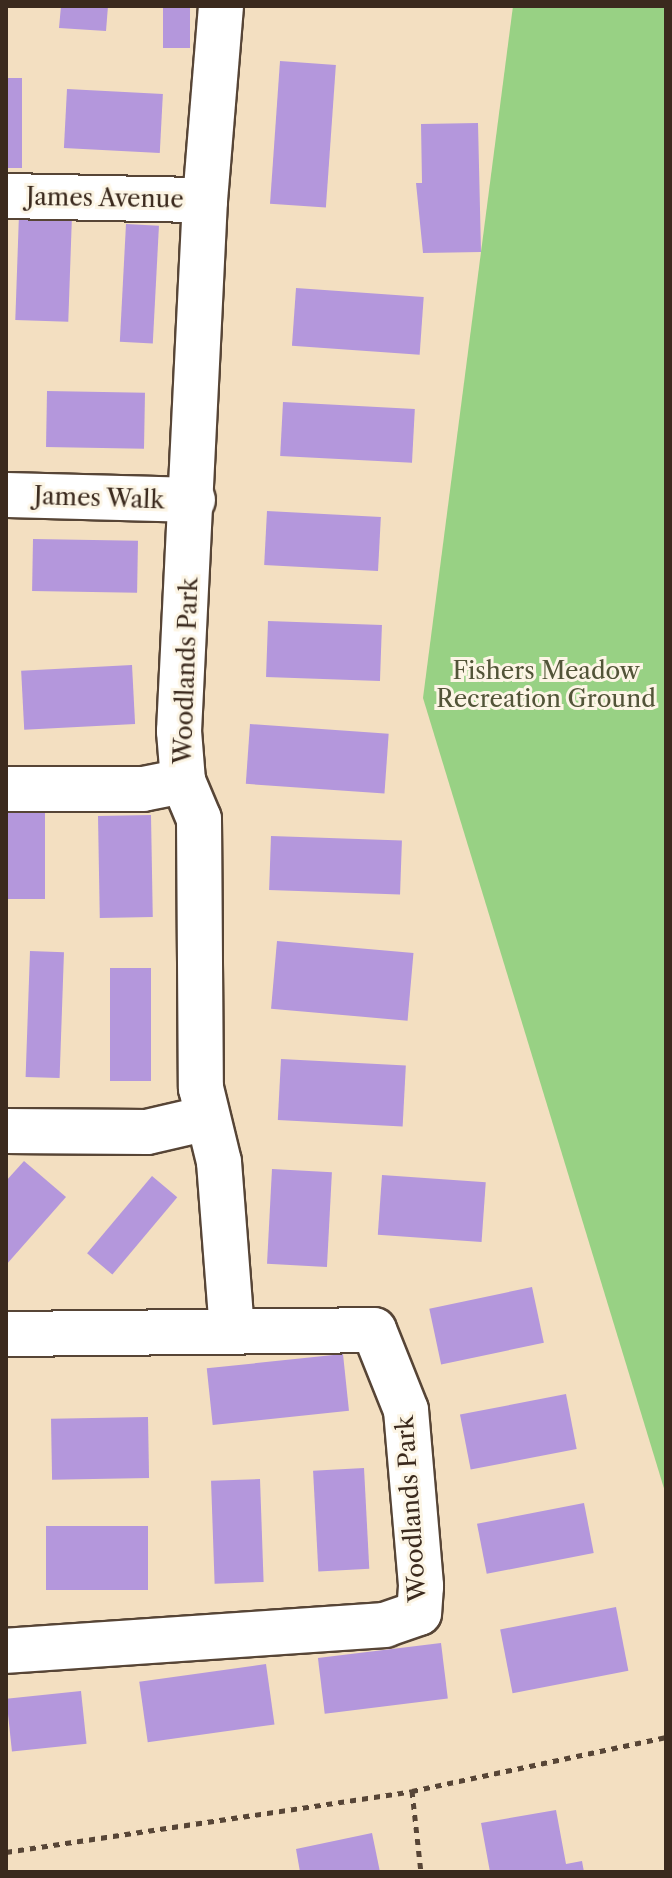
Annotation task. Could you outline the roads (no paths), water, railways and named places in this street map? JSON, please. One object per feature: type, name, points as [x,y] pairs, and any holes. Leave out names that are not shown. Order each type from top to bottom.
[{"type":"street","name":"Woodlands Park","points":[[221,6],[205,200],[193,500],[179,731],[183,781],[199,819],[201,1088],[219,1162],[232,1331]]},
{"type":"street","name":"James Avenue","points":[[6,196],[205,200]]},
{"type":"street","name":"James Walk","points":[[6,495],[193,500]]},
{"type":"street","points":[[6,789],[143,789],[183,781]]},
{"type":"street","points":[[6,1131],[147,1132],[207,1118]]},
{"type":"street","name":"Woodlands Park","points":[[6,1334],[374,1330],[406,1410],[419,1613],[385,1625],[6,1651]]},
{"type":"park label","name":"Fishers Meadow Recreation Ground","points":[[546,685]]}]
